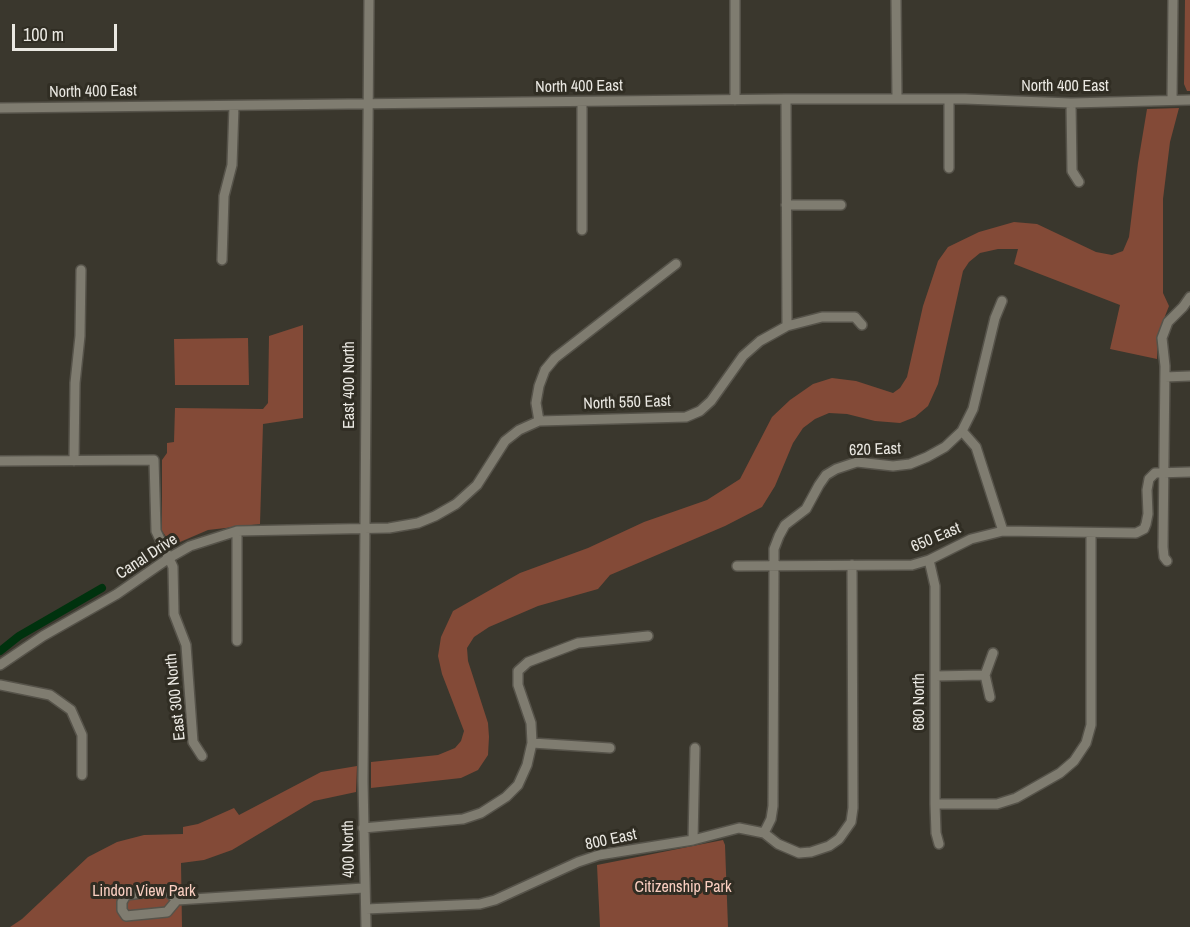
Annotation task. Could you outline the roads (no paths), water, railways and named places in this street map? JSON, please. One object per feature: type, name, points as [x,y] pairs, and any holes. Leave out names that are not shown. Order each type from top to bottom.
[{"type":"street","name":"East 400 North","points":[[363,770],[369,0]]},
{"type":"street","points":[[735,0],[735,100]]},
{"type":"street","points":[[896,0],[897,99]]},
{"type":"street","points":[[1172,100],[1173,0]]},
{"type":"street","name":"North 400 East","points":[[0,108],[786,99],[1071,103],[1190,100]]},
{"type":"street","points":[[786,99],[787,326]]},
{"type":"street","points":[[949,100],[949,168]]},
{"type":"street","points":[[582,102],[582,230]]},
{"type":"street","points":[[1071,103],[1072,171],[1079,182]]},
{"type":"street","points":[[222,260],[224,196],[232,165],[234,106]]},
{"type":"street","points":[[786,205],[841,205]]},
{"type":"street","points":[[539,420],[536,403],[539,386],[545,370],[555,358],[676,264]]},
{"type":"street","points":[[0,461],[74,460],[75,383],[80,336],[81,270]]},
{"type":"street","points":[[1167,561],[1163,547],[1165,377],[1163,332],[1168,322],[1190,297]]},
{"type":"street","name":"620 East","points":[[764,833],[771,819],[773,806],[774,549],[782,531],[785,525],[806,509],[826,475],[836,469],[857,462],[893,466],[910,464],[945,447],[962,431],[974,409],[995,318],[1002,301]]},
{"type":"street","name":"North 550 East","points":[[539,420],[686,417],[700,411],[711,401],[743,356],[760,341],[787,326],[822,316],[855,317],[862,325]]},
{"type":"street","points":[[1165,377],[1190,376]]},
{"type":"street","name":"Canal Drive","points":[[0,665],[43,636],[117,594],[190,546],[237,531],[404,527],[435,516],[456,504],[477,484],[505,441],[519,430],[539,420]]},
{"type":"street","points":[[962,431],[976,447],[1003,531]]},
{"type":"street","name":"East 300 North","points":[[74,460],[154,460],[156,531],[173,567],[174,614],[186,645],[193,742],[202,756]]},
{"type":"street","points":[[1164,471],[1190,472]]},
{"type":"street","name":"650 East","points":[[737,566],[912,565],[929,560],[971,539],[1003,531],[1136,533],[1144,529],[1148,514],[1149,479],[1155,473],[1164,471]]},
{"type":"street","points":[[237,531],[237,642]]},
{"type":"street","points":[[935,804],[997,804],[1016,798],[1060,773],[1074,760],[1086,743],[1091,725],[1091,533]]},
{"type":"street","name":"680 North","points":[[929,560],[935,586],[935,804],[936,833],[939,844]]},
{"type":"street","name":"800 East","points":[[366,909],[480,904],[495,900],[578,862],[599,855],[693,840],[739,828],[764,833],[778,844],[799,853],[830,846],[851,822],[853,808],[852,565]]},
{"type":"street","points":[[363,828],[463,819],[481,813],[506,797],[518,785],[527,765],[532,743],[531,723],[518,685],[518,671],[528,662],[578,643],[648,636]]},
{"type":"street","points":[[990,697],[986,675],[993,653]]},
{"type":"street","points":[[935,676],[986,675]]},
{"type":"street","points":[[0,685],[50,695],[71,710],[82,735],[82,775]]},
{"type":"street","points":[[532,743],[610,748]]},
{"type":"street","points":[[693,840],[695,748]]},
{"type":"street","name":"400 North","points":[[363,770],[366,927]]},
{"type":"street","points":[[177,900],[167,912],[126,916],[122,910],[122,902],[126,895],[166,890],[177,900],[364,888]]},
{"type":"waterway","points":[[0,651],[19,636],[102,588]]},
{"type":"park label","name":"Citizenship Park","points":[[683,888]]},
{"type":"park label","name":"Lindon View Park","points":[[144,892]]}]
